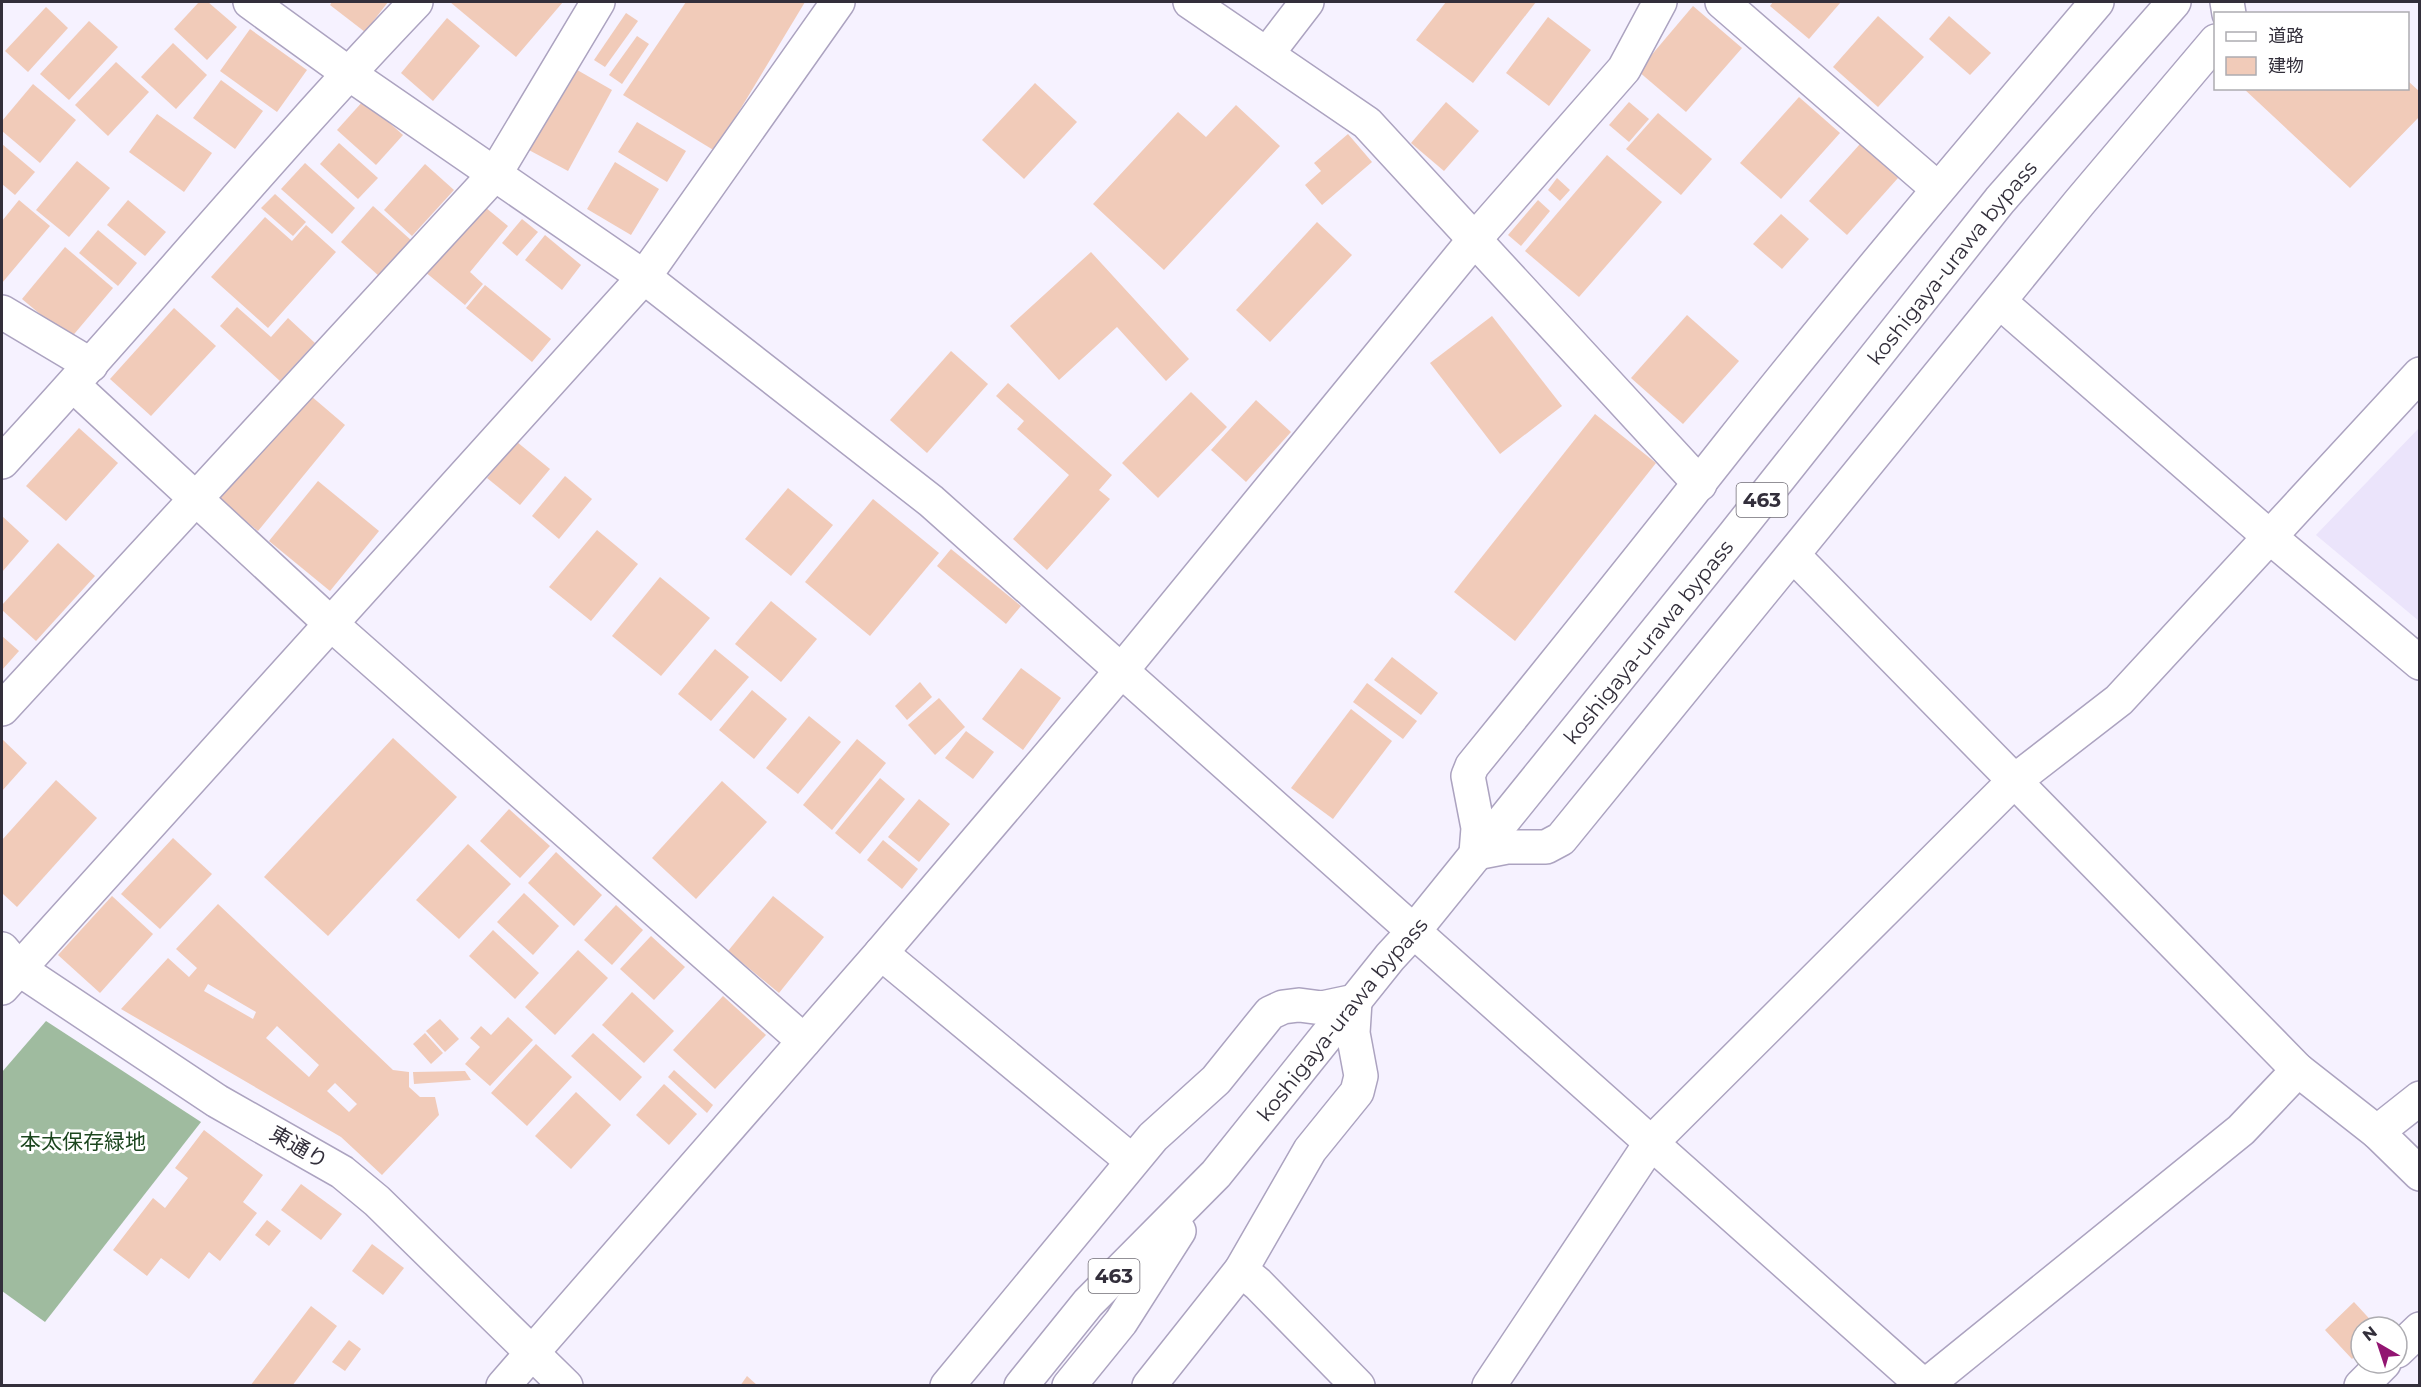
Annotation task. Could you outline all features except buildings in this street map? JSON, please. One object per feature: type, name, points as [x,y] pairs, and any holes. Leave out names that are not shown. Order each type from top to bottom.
[{"type":"main road","points":[[250,2],[348,73],[644,278],[931,501],[1924,1386],[2241,1130],[2298,1070]]},
{"type":"main road","points":[[2,462],[82,375],[348,73],[416,2]]},
{"type":"main road","points":[[2,709],[495,174],[598,2]]},
{"type":"main road","points":[[7,969],[330,623],[644,278],[838,2]]},
{"type":"main road","points":[[1190,2],[1368,123],[1700,484]]},
{"type":"main road","points":[[1267,54],[1307,2]]},
{"type":"main road","points":[[503,1386],[881,953],[1122,670],[1474,240],[1624,69],[1660,2]]},
{"type":"main road","points":[[1722,2],[1938,189]]},
{"type":"main road","points":[[2097,2],[1938,189],[1473,766],[1468,776],[1478,828],[1476,853],[1507,846],[1546,847],[1561,839],[1794,556],[1818,523],[2079,203],[2214,43]]},
{"type":"main road","name":"koshigaya-urawa bypass","points":[[1021,1386],[1088,1303],[1216,1174],[1354,1001],[1414,931],[1727,544],[1993,209],[2174,2]]},
{"type":"main road","points":[[2000,302],[2271,538],[2420,663]]},
{"type":"main road","points":[[2,312],[82,375],[195,497],[330,623],[804,1041]]},
{"type":"main road","points":[[1489,1386],[1650,1144],[2013,782],[2119,700],[2420,374]]},
{"type":"main road","points":[[1794,556],[2013,782],[2298,1070],[2376,1132],[2420,1174]]},
{"type":"main road","points":[[881,953],[1132,1161]]},
{"type":"main road","name":"東通り","points":[[7,969],[217,1101],[342,1172],[377,1201],[566,1386]]},
{"type":"main road","points":[[947,1386],[1132,1161],[1153,1137],[1216,1080],[1270,1013],[1283,1007],[1299,1005],[1322,1008],[1354,1001],[1353,1033],[1360,1076],[1357,1092],[1310,1150],[1241,1270],[1149,1386]]},
{"type":"main road","points":[[2376,1132],[2420,1098]]},
{"type":"main road","name":"koshigaya-urawa bypass","points":[[1069,1386],[1121,1322],[1216,1174]]},
{"type":"main road","points":[[1241,1270],[1258,1284],[1358,1386]]},
{"type":"main road","points":[[2409,1340],[2420,1329]]},
{"type":"main road","points":[[2361,1386],[2372,1375]]},
{"type":"shaded area","points":[[2419,428],[2419,621],[2316,535]]},
{"type":"green space","name":"本太保存緑地","points":[[46,1021],[201,1122],[45,1322],[2,1291],[2,1072]]}]
